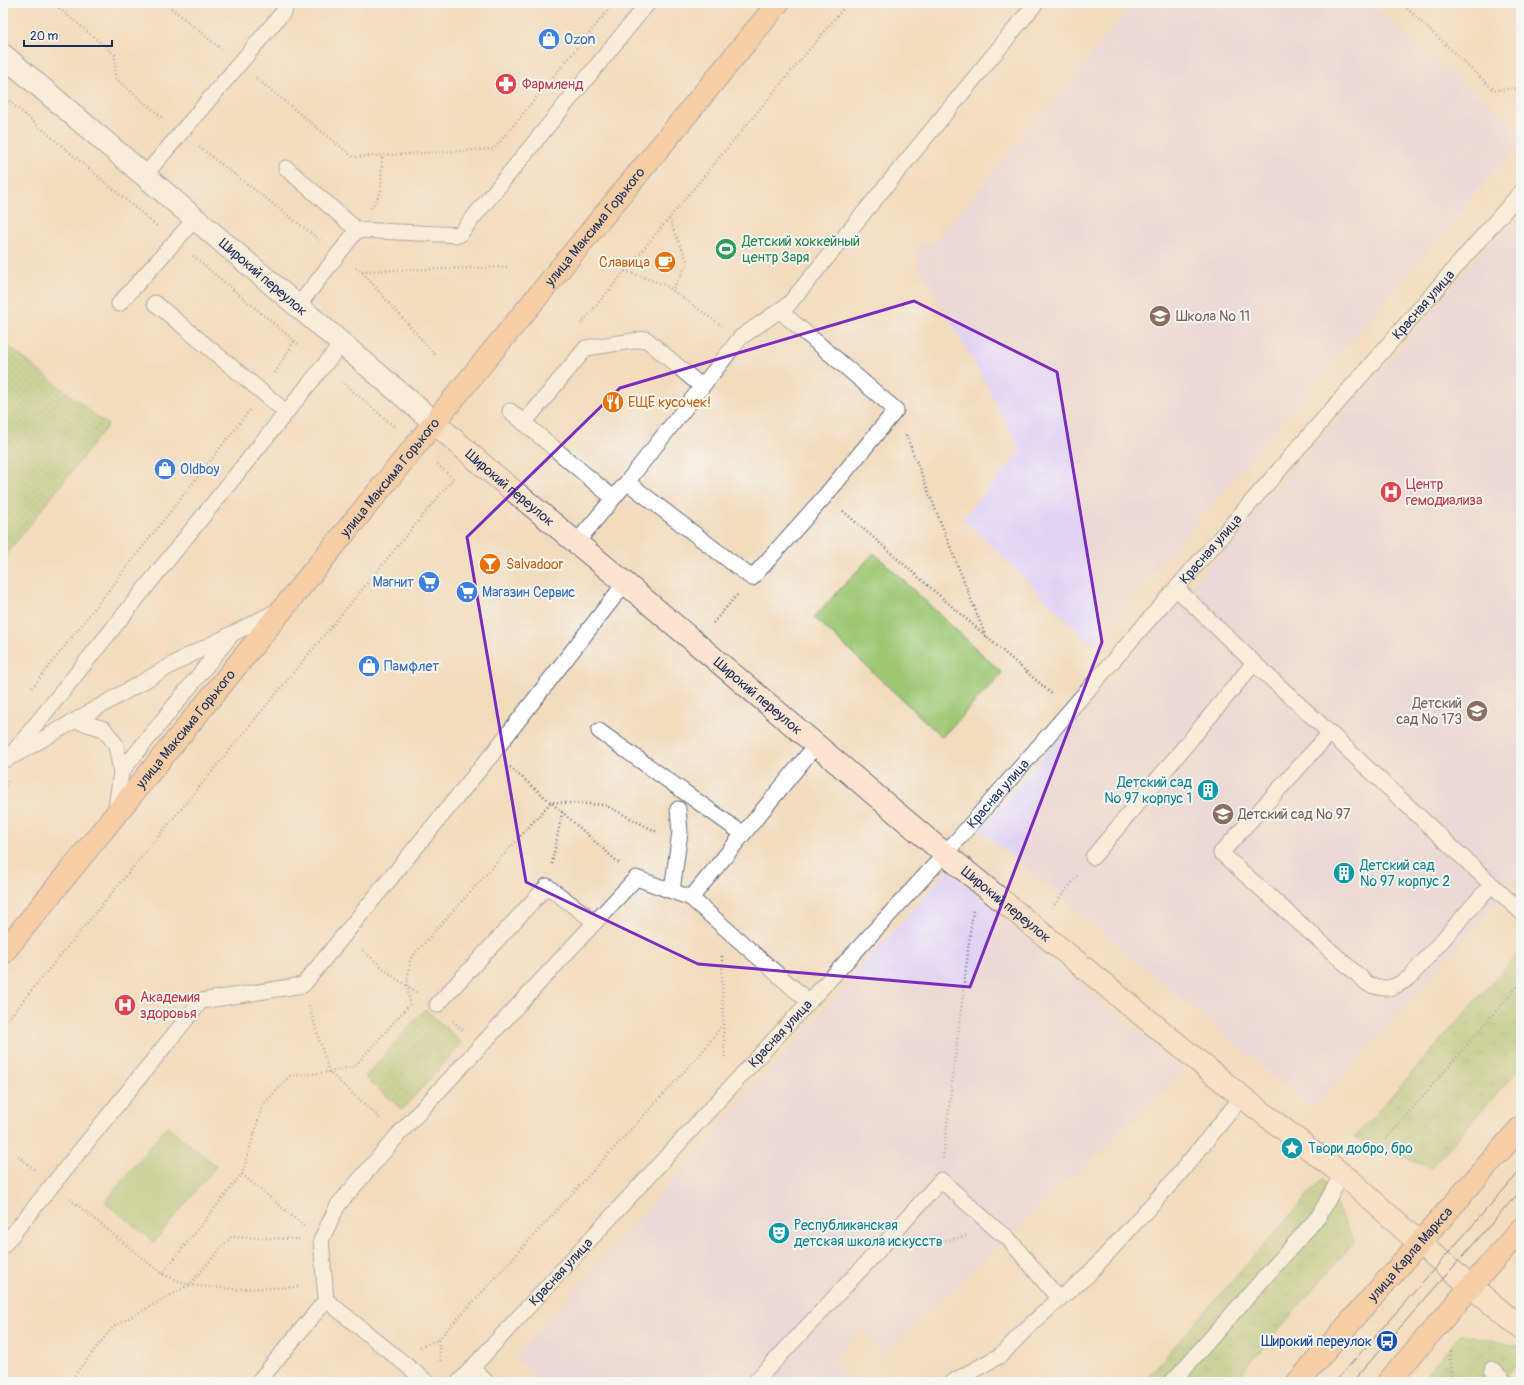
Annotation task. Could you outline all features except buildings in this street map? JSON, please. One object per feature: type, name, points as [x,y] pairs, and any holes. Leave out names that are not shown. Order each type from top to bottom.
[{"type":"main road","name":"улица Максима Горького","points":[[3,953],[778,3]]},
{"type":"main road","name":"улица Карла Маркса","points":[[1298,1382],[1521,1127]]},
{"type":"main road","points":[[1388,1382],[1521,1229]]},
{"type":"street","name":"Широкий переулок","points":[[3,55],[196,218],[472,456],[625,583],[945,854],[1242,1097],[1342,1174],[1419,1243],[1521,1328]]},
{"type":"lane","points":[[286,168],[357,230],[460,235],[648,3]]},
{"type":"lane","points":[[576,543],[612,498],[627,482],[741,337],[789,304],[1036,3]]},
{"type":"lane","points":[[145,175],[285,10]]},
{"type":"lane","name":"Красная улица","points":[[459,1382],[945,854],[1521,192]]},
{"type":"lane","points":[[119,304],[196,218]]},
{"type":"lane","points":[[298,306],[357,230]]},
{"type":"lane","points":[[155,303],[286,412]]},
{"type":"lane","points":[[627,482],[752,578],[825,496],[896,410],[780,311]]},
{"type":"lane","points":[[524,423],[586,348],[646,339],[702,387]]},
{"type":"lane","points":[[5,762],[342,343]]},
{"type":"lane","points":[[510,411],[612,498]]},
{"type":"lane","points":[[3,1246],[201,1002],[303,985],[493,752],[625,583]]},
{"type":"lane","points":[[1176,588],[1254,663],[1521,912]]},
{"type":"lane","points":[[5,762],[184,658],[284,608]]},
{"type":"lane","points":[[121,772],[232,634]]},
{"type":"lane","points":[[1093,857],[1254,663]]},
{"type":"lane","points":[[77,721],[104,729],[116,745],[121,772],[115,817]]},
{"type":"lane","points":[[599,731],[743,834]]},
{"type":"lane","points":[[1330,733],[1220,853],[1368,984],[1382,989],[1393,988],[1408,978],[1491,885]]},
{"type":"lane","points":[[691,898],[816,745]]},
{"type":"lane","points":[[672,891],[680,832],[678,810]]},
{"type":"lane","points":[[258,1382],[325,1293],[321,1240],[338,1205],[398,1135],[636,878],[691,898],[809,1002]]},
{"type":"lane","points":[[437,1005],[547,886],[595,922]]},
{"type":"lane","points":[[952,1382],[1001,1355],[1059,1299],[1086,1277],[1175,1179],[1242,1097]]},
{"type":"lane","points":[[1172,1382],[1319,1216],[1342,1174]]},
{"type":"lane","points":[[755,1382],[876,1253],[941,1180],[998,1231],[1007,1237],[1059,1299]]},
{"type":"lane","points":[[325,1293],[395,1356],[427,1382]]},
{"type":"lane","points":[[473,1368],[486,1382]]},
{"type":"lane","points":[[1492,1369],[1506,1382]]},
{"type":"path","points":[[3,9],[8,3]]},
{"type":"path","points":[[53,3],[115,55],[115,78],[181,133],[361,271],[436,356]]},
{"type":"path","points":[[165,3],[353,156],[494,149],[614,3]]},
{"type":"path","points":[[580,326],[848,3]]},
{"type":"path","points":[[1401,3],[1494,90],[1521,88]]},
{"type":"path","points":[[3,96],[386,420]]},
{"type":"path","points":[[357,230],[381,192],[382,155]]},
{"type":"path","points":[[669,219],[688,263],[672,290]]},
{"type":"path","points":[[361,271],[509,267]]},
{"type":"path","points":[[625,271],[665,285],[716,323],[741,337]]},
{"type":"path","points":[[32,688],[263,393],[295,342],[298,306]]},
{"type":"path","points":[[896,410],[987,637]]},
{"type":"path","points":[[3,1025],[453,479]]},
{"type":"path","points":[[825,496],[1070,710]]},
{"type":"path","points":[[708,629],[752,578]]},
{"type":"path","points":[[493,752],[636,878]]},
{"type":"path","points":[[162,1274],[242,1174],[263,1105],[290,1076],[329,1072],[356,1066],[410,1004],[407,986],[410,958],[551,802]]},
{"type":"path","points":[[547,886],[562,812]]},
{"type":"path","points":[[1050,910],[1093,857]]},
{"type":"path","points":[[941,1180],[973,908]]},
{"type":"path","points":[[395,1356],[438,1340],[703,1051],[723,1024],[722,926]]},
{"type":"path","points":[[344,934],[395,978]]},
{"type":"path","points":[[1386,1139],[1521,982]]},
{"type":"path","points":[[303,985],[329,1072],[398,1135]]},
{"type":"path","points":[[437,1005],[480,1046]]},
{"type":"path","points":[[242,1174],[321,1240]]},
{"type":"path","points":[[53,1184],[162,1274],[189,1285],[325,1293]]},
{"type":"path","points":[[876,1253],[998,1231]]},
{"type":"path","points":[[69,1382],[113,1327],[189,1285],[231,1237],[321,1240]]},
{"type":"path","points":[[1451,1344],[1452,1382]]},
{"type":"highlighted area","points":[[914,301],[1057,372],[1102,642],[970,987],[698,964],[526,882],[467,537],[620,388]]},
{"type":"shaded area","name":"Школа № 11","points":[[1134,3],[1367,3],[1521,131],[1521,141],[1092,645],[963,518],[1021,451],[976,365],[919,268],[918,245],[935,242]]},
{"type":"shaded area","name":"Детский сад № 97","points":[[1521,205],[1521,876],[1313,1109],[980,830],[1261,505],[1405,343]]},
{"type":"shaded area","points":[[948,870],[1184,1071],[884,1353],[862,1330],[831,1360],[852,1382],[543,1382],[515,1358]]},
{"type":"green space","points":[[3,342],[108,425],[3,559]]},
{"type":"green space","points":[[874,553],[1002,673],[942,737],[814,617]]},
{"type":"green space","points":[[1521,950],[1521,1066],[1431,1168],[1354,1138]]},
{"type":"green space","points":[[425,1009],[462,1043],[402,1110],[365,1077]]},
{"type":"green space","points":[[167,1126],[216,1166],[154,1242],[105,1202]]},
{"type":"green space","points":[[1323,1178],[1354,1242],[1233,1382],[1143,1382]]},
{"type":"green space","points":[[1461,1334],[1521,1347],[1521,1359],[1501,1382],[1420,1382]]},
{"type":"tram line","points":[[1335,1382],[1521,1170]]},
{"type":"tram line","points":[[1352,1382],[1521,1190]]},
{"type":"place","name":"Ozon","points":[[549,39]]},
{"type":"place","name":"Фармленд","points":[[506,84]]},
{"type":"place","name":"Детский хоккейный центр Заря","points":[[726,249]]},
{"type":"place","name":"Славица","points":[[665,262]]},
{"type":"place","name":"Школа № 11","points":[[1160,316]]},
{"type":"place","name":"ЕЩЁ кусочек!","points":[[613,402]]},
{"type":"place","name":"Oldboy","points":[[165,469]]},
{"type":"place","name":"Центр гемодиализа","points":[[1391,492]]},
{"type":"place","name":"Salvadoor","points":[[490,564]]},
{"type":"place","name":"Магнит","points":[[429,582]]},
{"type":"place","name":"Магазин Сервис","points":[[467,592]]},
{"type":"place","name":"Памфлет","points":[[369,666]]},
{"type":"place","name":"Детский сад № 173","points":[[1477,711]]},
{"type":"place","name":"Детский сад № 97 корпус 1","points":[[1208,790]]},
{"type":"place","name":"Детский сад № 97","points":[[1223,814]]},
{"type":"place","name":"Детский сад № 97 корпус 2","points":[[1344,873]]},
{"type":"place","name":"Академия здоровья","points":[[125,1005]]},
{"type":"place","name":"Твори добро, бро","points":[[1292,1148]]},
{"type":"place","name":"Республиканская детская школа искусств","points":[[779,1233]]},
{"type":"place","name":"Широкий переулок","points":[[1387,1341]]}]
